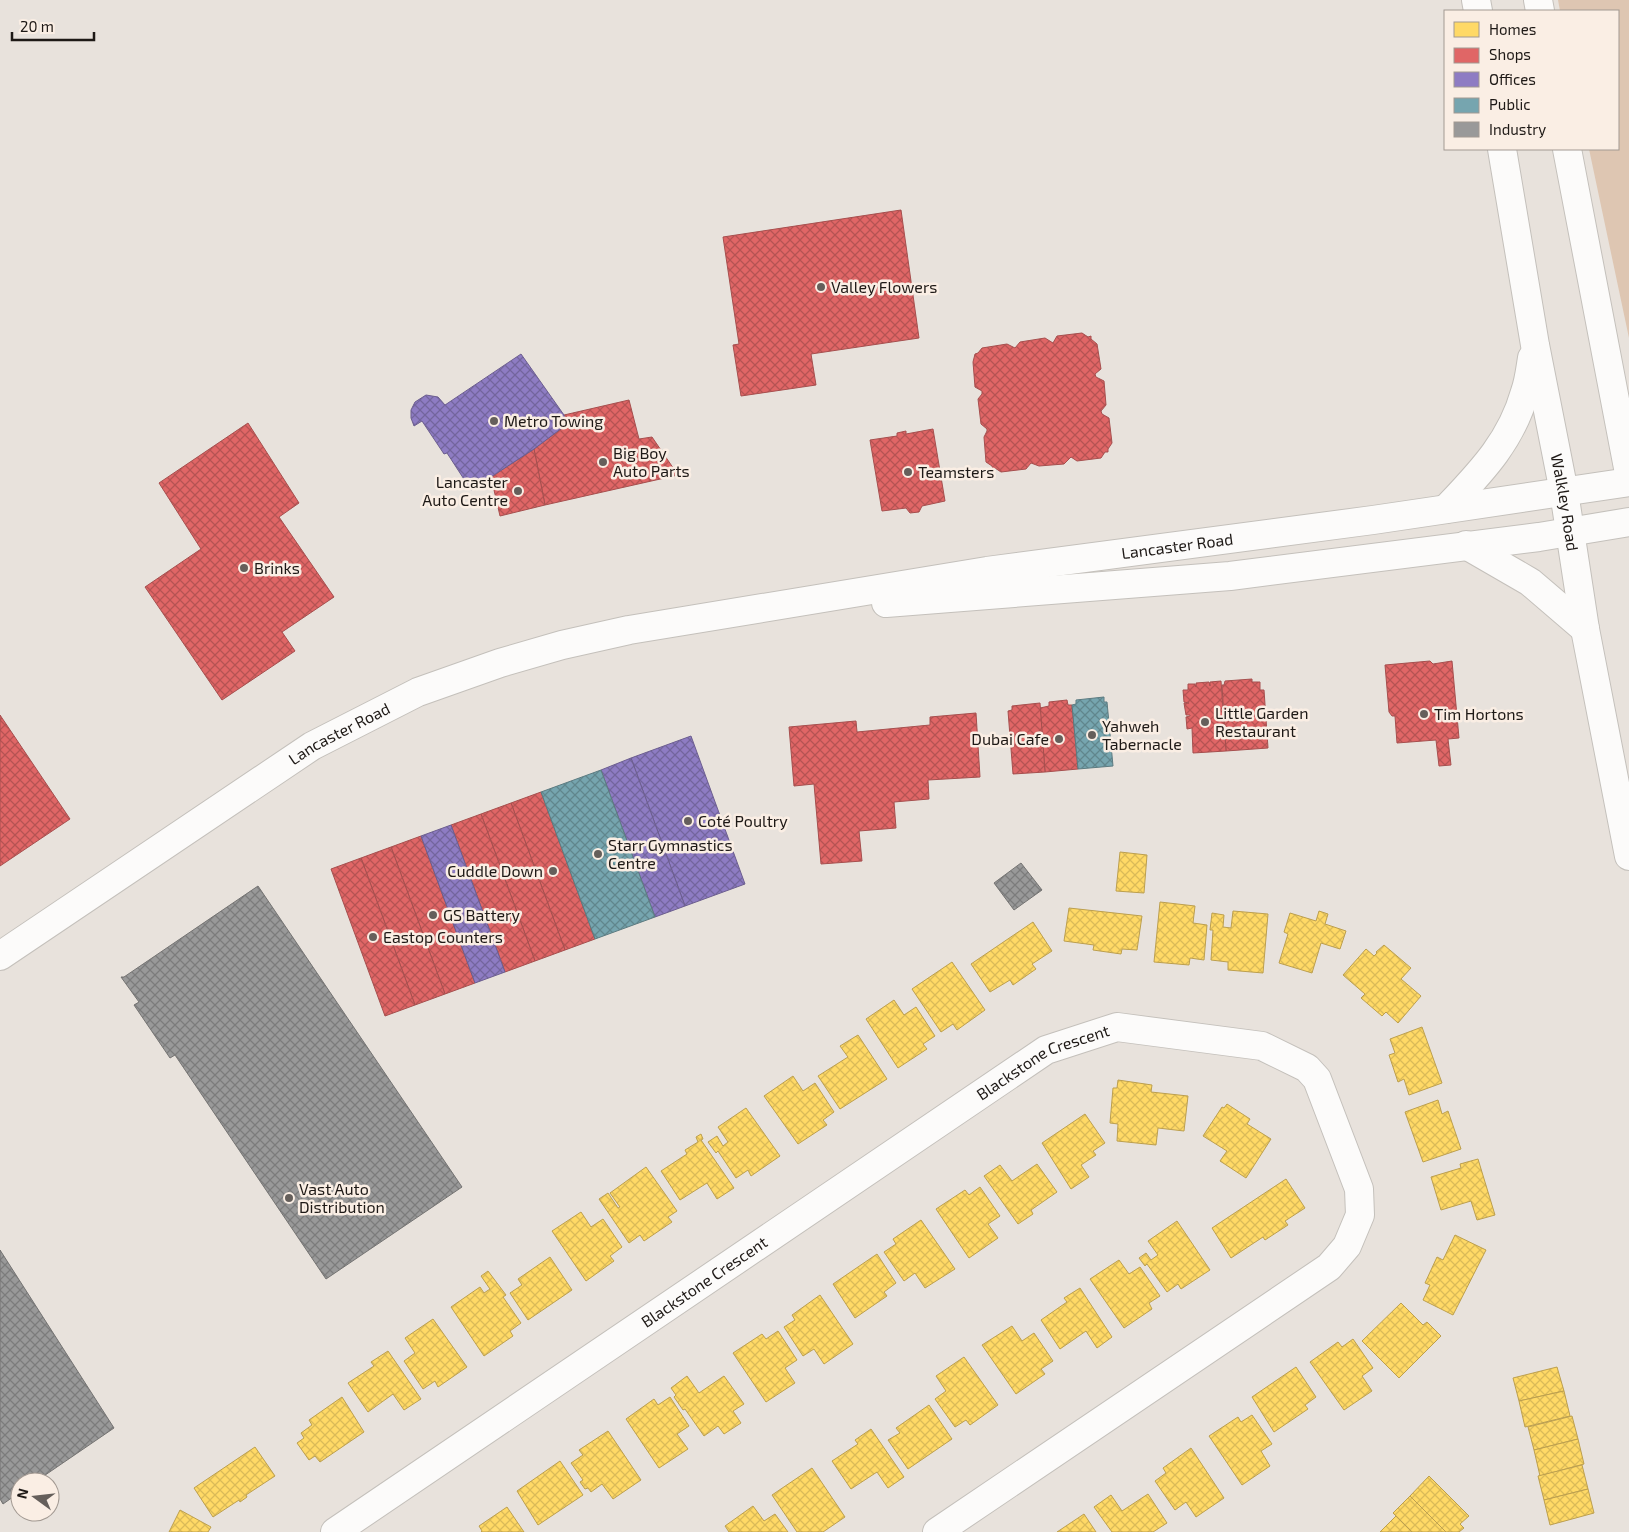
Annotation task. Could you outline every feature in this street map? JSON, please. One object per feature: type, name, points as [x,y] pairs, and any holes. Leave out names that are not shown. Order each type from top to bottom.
[{"type":"street","name":"Walkley Road","points":[[1502,150],[1535,345],[1564,492],[1586,629],[1629,856]]},
{"type":"street","points":[[1567,150],[1629,473]]},
{"type":"street","points":[[1446,509],[1482,471],[1509,433],[1525,393],[1535,345]]},
{"type":"street","name":"Lancaster Road","points":[[0,956],[312,746],[418,692],[500,663],[562,645],[629,630],[725,615],[989,583],[1373,520],[1629,482]]},
{"type":"street","name":"Lancaster Road","points":[[989,583],[1230,576],[1571,532],[1629,522]]},
{"type":"street","points":[[1466,545],[1530,582],[1586,629]]},
{"type":"street","name":"Blackstone Crescent","points":[[335,1532],[1046,1050],[1117,1027],[1262,1046],[1307,1068],[1317,1079],[1359,1189],[1360,1215],[1347,1246],[1329,1267],[937,1532]]},
{"type":"shaded area","points":[[1558,0],[1629,0],[1629,338],[1589,150],[1619,150],[1619,10],[1560,10]]},
{"type":"building: Homes","points":[[1120,852],[1147,855],[1144,893],[1116,891]]},
{"type":"building: Homes","points":[[1160,902],[1195,906],[1193,923],[1207,925],[1204,960],[1190,958],[1189,965],[1154,962]]},
{"type":"building: Homes","points":[[1069,908],[1142,916],[1137,950],[1122,949],[1121,954],[1093,950],[1094,945],[1064,941]]},
{"type":"building: Homes","points":[[1233,911],[1268,914],[1263,973],[1228,970],[1228,962],[1211,960],[1213,930],[1210,930],[1212,913],[1224,915],[1223,927],[1231,928]]},
{"type":"building: Homes","points":[[1319,911],[1328,914],[1325,924],[1346,931],[1340,949],[1321,943],[1312,973],[1279,963],[1288,934],[1284,932],[1290,913],[1316,921]]},
{"type":"building: Homes","points":[[1033,922],[1052,951],[1032,964],[1036,969],[1013,985],[1010,980],[990,992],[971,964]]},
{"type":"building: Homes","points":[[1384,945],[1411,968],[1401,979],[1421,996],[1398,1023],[1386,1012],[1382,1016],[1361,998],[1365,994],[1343,975],[1366,949],[1374,956]]},
{"type":"building: Homes","points":[[952,962],[985,1010],[957,1030],[953,1024],[941,1032],[912,989]]},
{"type":"building: Homes","points":[[894,1000],[904,1015],[916,1007],[935,1036],[923,1044],[927,1049],[898,1068],[866,1019]]},
{"type":"building: Homes","points":[[1422,1027],[1442,1083],[1409,1095],[1404,1079],[1398,1082],[1389,1055],[1395,1053],[1390,1039]]},
{"type":"building: Homes","points":[[858,1035],[887,1079],[840,1109],[818,1076],[848,1057],[840,1046]]},
{"type":"building: Homes","points":[[793,1076],[803,1091],[815,1083],[834,1112],[823,1120],[827,1125],[798,1144],[764,1096]]},
{"type":"building: Homes","points":[[1118,1080],[1152,1085],[1151,1092],[1188,1096],[1184,1131],[1158,1128],[1156,1145],[1117,1141],[1118,1124],[1110,1123],[1113,1088],[1117,1088]]},
{"type":"building: Homes","points":[[1438,1100],[1442,1114],[1448,1111],[1461,1149],[1423,1162],[1405,1112]]},
{"type":"building: Homes","points":[[1227,1104],[1250,1119],[1247,1124],[1271,1139],[1246,1178],[1220,1161],[1227,1151],[1203,1136],[1222,1107],[1224,1108]]},
{"type":"building: Homes","points":[[746,1108],[780,1156],[751,1176],[748,1170],[736,1178],[718,1151],[716,1153],[708,1142],[717,1136],[723,1146],[728,1142],[718,1127]]},
{"type":"building: Homes","points":[[1085,1114],[1105,1143],[1093,1151],[1096,1155],[1081,1165],[1089,1177],[1071,1189],[1042,1143]]},
{"type":"building: Homes","points":[[701,1134],[703,1139],[701,1140],[734,1188],[717,1199],[707,1183],[680,1200],[661,1171],[687,1154],[685,1150],[698,1142],[696,1137]]},
{"type":"building: Homes","points":[[1478,1159],[1495,1215],[1477,1220],[1471,1201],[1441,1210],[1431,1177],[1461,1168],[1460,1164]]},
{"type":"building: Homes","points":[[1037,1164],[1057,1192],[1031,1210],[1033,1214],[1018,1224],[984,1176],[1000,1165],[1012,1181]]},
{"type":"building: Homes","points":[[646,1167],[677,1211],[668,1217],[672,1222],[644,1241],[640,1235],[629,1243],[599,1199],[608,1193],[618,1208],[620,1207],[610,1193]]},
{"type":"building: Homes","points":[[1286,1179],[1305,1208],[1285,1221],[1288,1225],[1265,1240],[1263,1237],[1231,1258],[1212,1228]]},
{"type":"building: Homes","points":[[980,1187],[1000,1216],[988,1224],[998,1238],[969,1258],[936,1209],[965,1190],[969,1195]]},
{"type":"building: Homes","points":[[581,1212],[591,1227],[603,1219],[622,1247],[610,1256],[614,1261],[586,1281],[552,1231]]},
{"type":"building: Homes","points":[[921,1220],[955,1269],[925,1288],[915,1273],[904,1281],[884,1252],[896,1244],[893,1239]]},
{"type":"building: Homes","points":[[1177,1221],[1210,1270],[1181,1289],[1178,1284],[1167,1292],[1147,1264],[1145,1266],[1139,1258],[1146,1253],[1151,1260],[1158,1255],[1148,1241]]},
{"type":"building: Homes","points":[[1455,1235],[1486,1250],[1453,1315],[1423,1300],[1430,1285],[1425,1283],[1437,1257],[1443,1260]]},
{"type":"building: Homes","points":[[877,1254],[896,1283],[884,1292],[887,1296],[855,1318],[833,1284]]},
{"type":"building: Homes","points":[[550,1257],[572,1290],[528,1320],[510,1293],[522,1285],[518,1279]]},
{"type":"building: Homes","points":[[1119,1260],[1129,1274],[1140,1267],[1160,1296],[1149,1303],[1152,1309],[1124,1328],[1090,1279]]},
{"type":"building: Homes","points":[[488,1271],[506,1295],[503,1297],[521,1323],[510,1331],[513,1336],[484,1356],[451,1307],[480,1287],[484,1293],[490,1289],[481,1276]]},
{"type":"building: Homes","points":[[1080,1288],[1112,1337],[1097,1348],[1086,1331],[1060,1349],[1041,1320],[1067,1302],[1064,1298]]},
{"type":"building: Homes","points":[[820,1295],[853,1344],[824,1364],[814,1349],[803,1356],[784,1327],[795,1320],[792,1315]]},
{"type":"building: Homes","points":[[1401,1303],[1423,1325],[1427,1322],[1441,1336],[1399,1378],[1362,1341]]},
{"type":"building: Homes","points":[[433,1319],[467,1367],[438,1387],[435,1381],[423,1389],[404,1361],[415,1353],[405,1338]]},
{"type":"building: Homes","points":[[1012,1326],[1022,1341],[1034,1333],[1053,1361],[1041,1369],[1045,1374],[1016,1394],[982,1345]]},
{"type":"building: Homes","points":[[778,1331],[797,1360],[785,1368],[795,1383],[766,1402],[733,1353],[762,1334],[766,1339]]},
{"type":"building: Homes","points":[[1353,1339],[1373,1368],[1362,1376],[1372,1391],[1344,1410],[1310,1362],[1338,1342],[1342,1347]]},
{"type":"building: Homes","points":[[388,1351],[421,1399],[404,1410],[393,1394],[368,1412],[348,1383],[374,1366],[371,1362]]},
{"type":"building: Homes","points":[[964,1357],[998,1405],[970,1425],[966,1420],[955,1427],[935,1399],[946,1391],[936,1376]]},
{"type":"building: Homes","points":[[1296,1367],[1316,1397],[1305,1405],[1308,1409],[1274,1432],[1252,1397]]},
{"type":"building: Homes","points":[[1557,1367],[1564,1391],[1519,1401],[1513,1378]]},
{"type":"building: Homes","points":[[687,1376],[699,1393],[724,1376],[744,1404],[733,1411],[741,1423],[724,1434],[718,1426],[704,1436],[674,1397],[676,1395],[671,1388]]},
{"type":"building: Homes","points":[[1564,1391],[1570,1416],[1525,1427],[1519,1401]]},
{"type":"building: Homes","points":[[342,1397],[364,1432],[320,1462],[315,1456],[309,1460],[297,1443],[304,1438],[301,1433],[312,1425],[309,1420]]},
{"type":"building: Homes","points":[[670,1397],[689,1426],[677,1434],[688,1449],[659,1468],[626,1419],[654,1399],[658,1405]]},
{"type":"building: Homes","points":[[929,1405],[952,1439],[908,1469],[888,1440],[900,1433],[896,1428]]},
{"type":"building: Homes","points":[[1252,1415],[1272,1444],[1261,1451],[1270,1466],[1242,1485],[1209,1436],[1238,1417],[1241,1422]]},
{"type":"building: Homes","points":[[1572,1416],[1578,1439],[1534,1450],[1528,1427]]},
{"type":"building: Homes","points":[[871,1429],[904,1477],[888,1488],[877,1472],[851,1489],[832,1461],[858,1444],[855,1440]]},
{"type":"building: Homes","points":[[608,1431],[641,1480],[613,1499],[602,1484],[591,1492],[588,1488],[585,1489],[580,1482],[583,1480],[571,1463],[583,1455],[579,1450]]},
{"type":"building: Homes","points":[[1578,1439],[1584,1464],[1540,1476],[1534,1450]]},
{"type":"building: Homes","points":[[255,1447],[275,1476],[246,1495],[247,1497],[240,1502],[239,1500],[213,1517],[194,1488]]},
{"type":"building: Homes","points":[[1191,1448],[1224,1498],[1196,1517],[1186,1502],[1175,1510],[1155,1481],[1166,1473],[1163,1468]]},
{"type":"building: Homes","points":[[560,1461],[583,1495],[538,1525],[517,1491]]},
{"type":"building: Homes","points":[[1582,1465],[1588,1489],[1544,1500],[1538,1476]]},
{"type":"building: Homes","points":[[812,1468],[845,1517],[823,1532],[797,1532],[772,1495]]},
{"type":"building: Homes","points":[[1429,1476],[1469,1516],[1460,1524],[1464,1528],[1459,1532],[1446,1532],[1410,1496]]},
{"type":"building: Homes","points":[[1588,1489],[1594,1513],[1550,1525],[1544,1500]]},
{"type":"building: Homes","points":[[1148,1494],[1167,1523],[1153,1532],[1112,1532],[1094,1507],[1111,1495],[1122,1511]]},
{"type":"building: Homes","points":[[1410,1496],[1446,1532],[1412,1532],[1393,1513]]},
{"type":"building: Homes","points":[[753,1506],[764,1521],[775,1514],[788,1532],[729,1532],[725,1526]]},
{"type":"building: Homes","points":[[507,1507],[524,1532],[481,1532],[479,1526]]},
{"type":"building: Homes","points":[[180,1510],[211,1527],[208,1532],[169,1532]]},
{"type":"building: Homes","points":[[1084,1514],[1096,1532],[1057,1532]]},
{"type":"building: Homes","points":[[1396,1516],[1412,1532],[1380,1532]]},
{"type":"building: Shops","name":"Valley Flowers","points":[[901,210],[919,338],[811,354],[816,385],[741,396],[733,345],[739,344],[723,237]]},
{"type":"building: Shops","points":[[1082,333],[1088,337],[1091,336],[1091,339],[1097,344],[1101,369],[1095,374],[1096,377],[1104,381],[1106,405],[1101,411],[1102,414],[1109,418],[1112,443],[1108,452],[1105,452],[1101,458],[1077,461],[1071,457],[1064,464],[1039,466],[1031,463],[1026,469],[1001,472],[995,468],[993,469],[986,462],[984,437],[987,429],[981,424],[978,399],[982,391],[975,387],[973,362],[975,354],[982,348],[1007,344],[1015,348],[1020,342],[1045,338],[1053,343],[1057,336]]},
{"type":"building: Shops","name":"Big Boy Auto Parts","points":[[629,400],[639,439],[652,437],[678,475],[545,505],[534,449],[566,425],[564,415]]},
{"type":"building: Shops","name":"Brinks","points":[[248,423],[299,503],[279,517],[334,597],[282,632],[295,651],[222,700],[145,587],[201,549],[159,483]]},
{"type":"building: Shops","points":[[933,429],[945,501],[922,506],[919,512],[910,513],[906,508],[882,511],[870,440],[897,436],[897,433],[906,431],[906,434]]},
{"type":"building: Shops","name":"Lancaster Auto Centre","points":[[534,449],[545,505],[500,516],[491,477]]},
{"type":"building: Shops","name":"Tim Hortons","points":[[1430,661],[1433,664],[1452,661],[1459,738],[1448,739],[1451,765],[1439,766],[1436,740],[1397,743],[1395,716],[1392,716],[1389,712],[1385,665]]},
{"type":"building: Shops","points":[[1252,679],[1252,682],[1260,682],[1260,690],[1264,690],[1268,748],[1226,751],[1222,685],[1224,685],[1225,681]]},
{"type":"building: Shops","name":"Little Garden Restaurant","points":[[1221,681],[1226,751],[1193,753],[1192,728],[1187,729],[1186,717],[1190,715],[1186,715],[1184,703],[1189,703],[1184,702],[1183,690],[1188,690],[1188,684],[1195,684],[1196,687],[1196,683],[1209,682],[1210,686],[1210,682]]},
{"type":"building: Shops","name":"Dubai Cafe","points":[[1067,700],[1068,705],[1072,705],[1078,769],[1045,772],[1040,708],[1049,706],[1049,702]]},
{"type":"building: Shops","points":[[1040,703],[1045,772],[1013,774],[1008,711],[1012,710],[1012,706]]},
{"type":"building: Shops","points":[[976,713],[980,777],[928,780],[929,799],[894,802],[896,828],[859,831],[862,861],[821,864],[814,784],[794,786],[789,727],[856,721],[857,732],[930,725],[930,717]]},
{"type":"building: Shops","points":[[0,715],[70,819],[0,866]]},
{"type":"building: Shops","name":"Cuddle Down","points":[[541,792],[595,939],[565,950],[511,803]]},
{"type":"building: Shops","points":[[511,803],[565,950],[535,961],[481,814]]},
{"type":"building: Shops","points":[[481,814],[535,961],[505,972],[451,825]]},
{"type":"building: Shops","name":"GS Battery","points":[[421,836],[475,983],[445,994],[391,847]]},
{"type":"building: Shops","points":[[391,847],[445,994],[415,1005],[361,858]]},
{"type":"building: Shops","name":"Eastop Counters","points":[[361,858],[415,1005],[385,1016],[331,869]]},
{"type":"building: Offices","name":"Metro Towing","points":[[521,354],[564,415],[566,425],[534,449],[471,490],[447,453],[444,454],[422,421],[414,426],[411,410],[415,402],[426,395],[438,397],[445,405]]},
{"type":"building: Offices","name":"Coté Poultry","points":[[691,736],[745,884],[685,906],[631,758]]},
{"type":"building: Offices","points":[[631,758],[685,906],[655,917],[601,770]]},
{"type":"building: Offices","points":[[451,825],[505,972],[475,983],[421,836]]},
{"type":"building: Public","name":"Yahweh Tabernacle","points":[[1104,697],[1104,702],[1107,702],[1113,766],[1078,769],[1072,705],[1076,704],[1076,700]]},
{"type":"building: Public","name":"Starr Gymnastics Centre","points":[[601,770],[655,917],[595,939],[541,792]]},
{"type":"building: Industry","points":[[1021,863],[1042,890],[1014,910],[994,883]]},
{"type":"building: Industry","points":[[258,886],[462,1187],[326,1279],[175,1055],[170,1058],[134,1005],[139,1002],[121,977],[124,977]]},
{"type":"building: Industry","points":[[0,1250],[114,1428],[50,1472],[10,1472],[10,1499],[3,1504],[0,1499]]},
{"type":"place","name":"Valley Flowers","points":[[821,287]]},
{"type":"place","name":"Metro Towing","points":[[494,421]]},
{"type":"place","name":"Big Boy Auto Parts","points":[[603,462]]},
{"type":"place","name":"Teamsters","points":[[908,472]]},
{"type":"place","name":"Lancaster Auto Centre","points":[[518,491]]},
{"type":"place","name":"Brinks","points":[[244,568]]},
{"type":"place","name":"Tim Hortons","points":[[1424,714]]},
{"type":"place","name":"Little Garden Restaurant","points":[[1205,722]]},
{"type":"place","name":"Yahweh Tabernacle","points":[[1092,735]]},
{"type":"place","name":"Dubai Cafe","points":[[1059,739]]},
{"type":"place","name":"Coté Poultry","points":[[688,821]]},
{"type":"place","name":"Starr Gymnastics Centre","points":[[598,854]]},
{"type":"place","name":"Cuddle Down","points":[[553,871]]},
{"type":"place","name":"GS Battery","points":[[433,915]]},
{"type":"place","name":"Eastop Counters","points":[[373,937]]},
{"type":"place","name":"Vast Auto Distribution","points":[[289,1198]]}]
